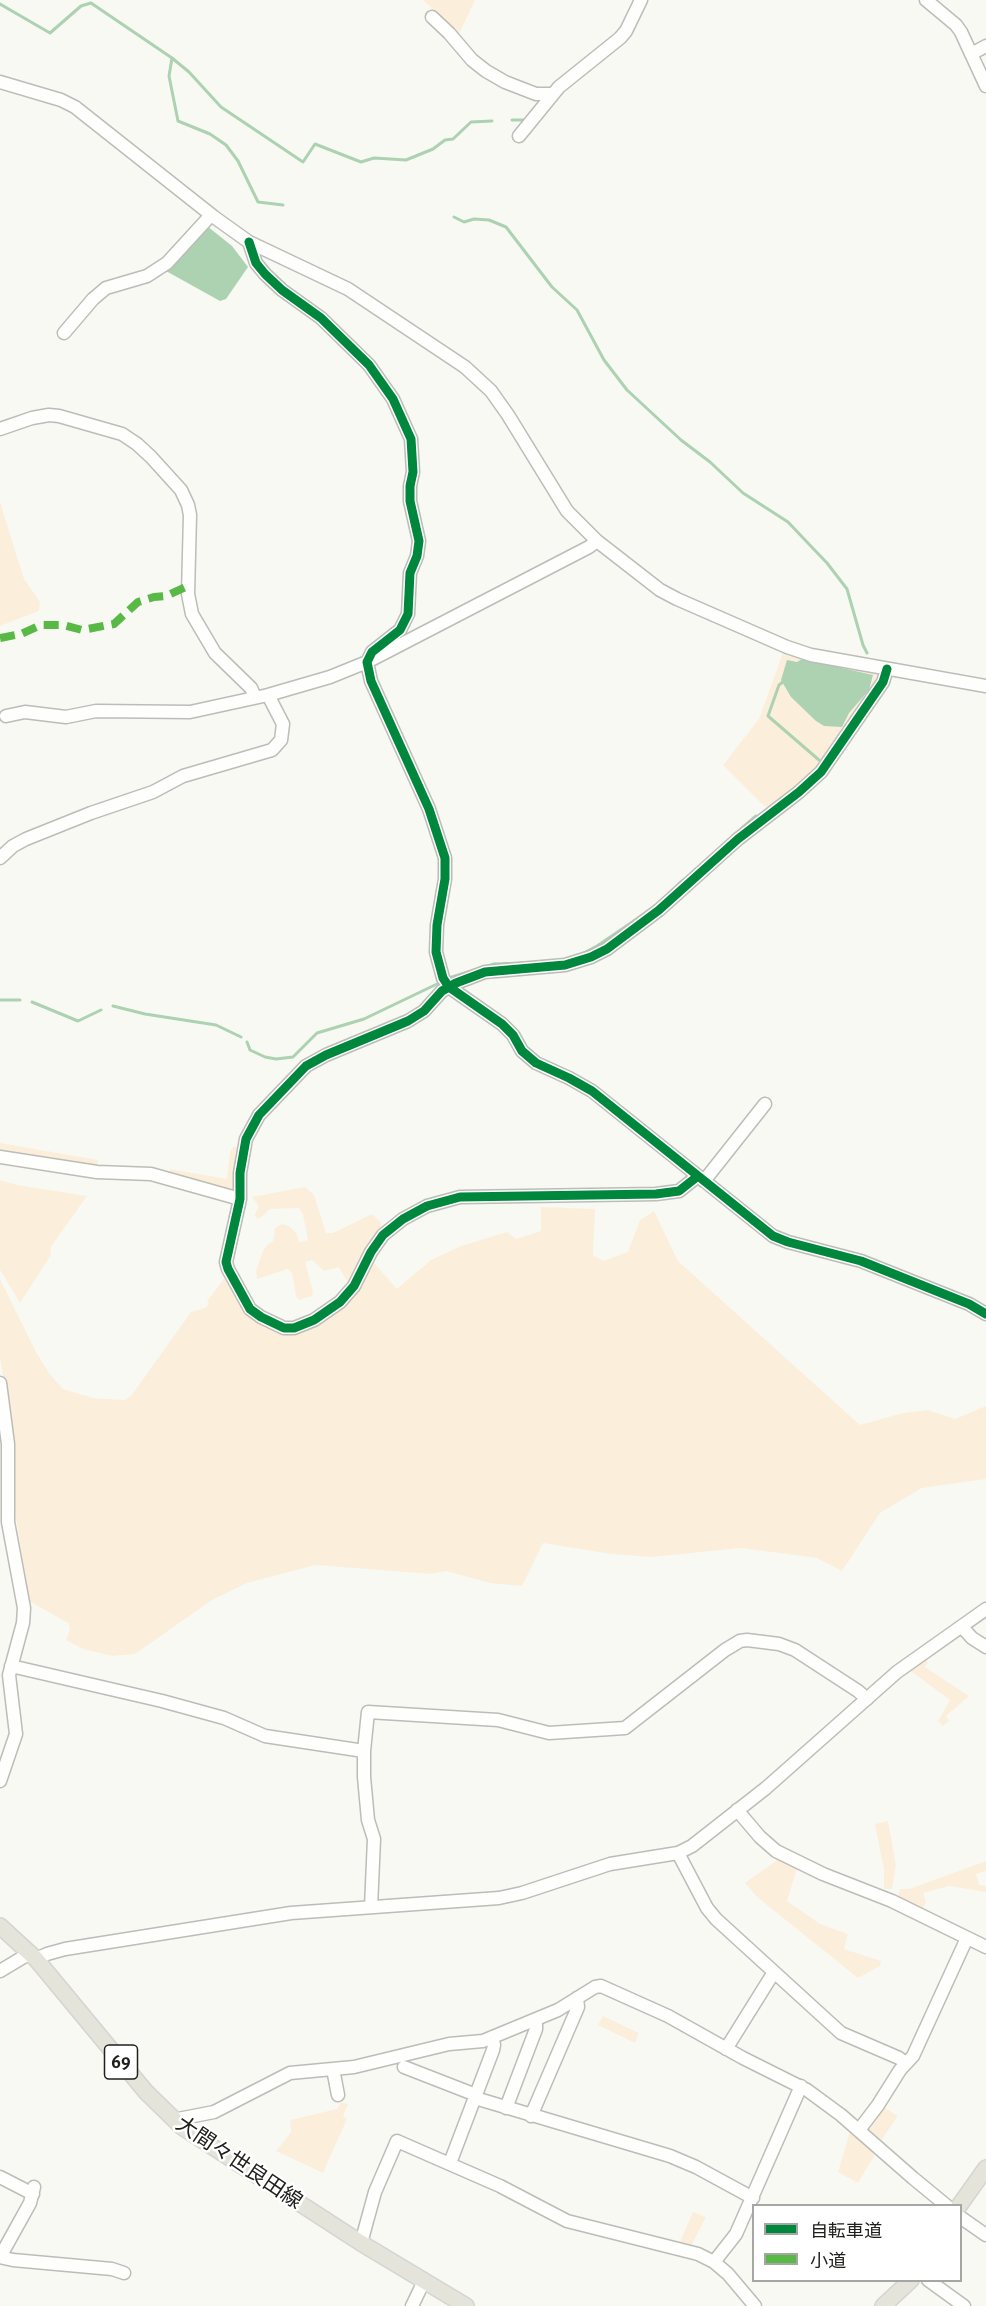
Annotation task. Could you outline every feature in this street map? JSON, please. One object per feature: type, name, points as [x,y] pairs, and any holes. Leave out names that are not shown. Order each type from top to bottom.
[{"type":"main road","name":"大間々世良田線","points":[[0,1926],[33,1956],[146,2092],[173,2120],[207,2145],[361,2243],[466,2306]]},
{"type":"main road","points":[[959,2204],[986,2168]]},
{"type":"main road","points":[[883,2306],[909,2282]]},
{"type":"street","points":[[519,136],[552,94],[567,79],[620,38],[626,31],[641,0]]},
{"type":"street","points":[[926,0],[956,25],[986,86]]},
{"type":"street","points":[[432,17],[472,60],[492,75],[536,94],[552,94]]},
{"type":"street","points":[[971,54],[986,46]]},
{"type":"street","points":[[0,82],[61,100],[75,107],[210,215],[249,242],[348,289],[465,367],[491,392],[567,511],[597,541],[660,590],[787,647],[811,655],[986,686]]},
{"type":"street","points":[[64,333],[93,299],[106,288],[147,276],[168,263],[210,215]]},
{"type":"street","points":[[249,242],[256,263],[266,274],[282,290],[321,318],[369,365],[393,399],[411,439],[413,472],[409,490],[419,541],[417,555],[410,573],[408,614],[404,626],[372,652],[368,662],[371,681],[429,809],[445,858],[445,879],[437,926],[436,952],[440,972],[449,987],[502,1024],[513,1035],[522,1051],[536,1063],[592,1091],[773,1236],[788,1242],[861,1260],[969,1304],[986,1314]]},
{"type":"street","points":[[0,429],[32,417],[59,416],[122,434],[152,457],[181,490],[188,505],[190,515],[188,594],[192,614],[215,652],[262,696],[283,724],[284,731],[281,740],[272,750],[183,776],[153,792],[91,813],[26,839],[13,846],[0,858]]},
{"type":"street","points":[[6,716],[34,712],[70,717],[96,711],[117,710],[190,712],[262,696],[330,677],[368,662],[597,541]]},
{"type":"street","points":[[765,1104],[701,1179],[680,1191],[656,1194],[460,1197],[427,1206],[403,1219],[383,1235],[371,1252],[354,1286],[340,1302],[303,1325],[288,1328],[261,1317],[250,1309],[228,1269],[226,1262],[240,1199],[242,1155],[248,1132],[259,1115],[299,1073],[326,1055],[386,1031],[417,1015],[449,987],[485,972],[565,965],[607,949],[659,910],[738,838],[799,792],[821,772],[883,682],[887,669]]},
{"type":"street","points":[[0,1156],[91,1171],[151,1174],[240,1199]]},
{"type":"street","points":[[0,1383],[8,1444],[8,1521],[24,1608],[23,1623],[5,1685],[16,1734],[0,1781]]},
{"type":"street","points":[[0,1971],[33,1956],[57,1951],[259,1918],[314,1910],[499,1898],[522,1893],[610,1864],[678,1853],[692,1846],[794,1764],[904,1667],[986,1609]]},
{"type":"street","points":[[962,1627],[972,1638],[986,1647]]},
{"type":"street","points":[[371,1907],[374,1839],[368,1820],[364,1751],[368,1712],[498,1720],[549,1733],[625,1728],[725,1650],[740,1641],[765,1641],[795,1650],[867,1699]]},
{"type":"street","points":[[11,1666],[182,1706],[224,1718],[265,1736],[364,1751]]},
{"type":"street","points":[[737,1810],[760,1837],[776,1851],[823,1874],[892,1901],[986,1947]]},
{"type":"street","points":[[678,1853],[711,1914],[845,2036],[899,2058],[905,2063]]},
{"type":"street","points":[[859,2130],[905,2063],[913,2056],[967,1938]]},
{"type":"street","points":[[726,2049],[774,1972]]},
{"type":"street","points":[[173,2120],[214,2112],[290,2073],[384,2061],[449,2044],[479,2042],[536,2020],[595,1987],[601,1986],[668,2016],[726,2049],[801,2086],[859,2130],[912,2178],[946,2204]]},
{"type":"street","points":[[531,2116],[578,2007],[577,1998]]},
{"type":"street","points":[[506,2108],[536,2029],[536,2020]]},
{"type":"street","points":[[450,2163],[494,2045],[492,2037]]},
{"type":"street","points":[[404,2067],[506,2108],[670,2156],[696,2167],[753,2198]]},
{"type":"street","points":[[333,2069],[338,2095]]},
{"type":"street","points":[[714,2262],[733,2239],[801,2086]]},
{"type":"street","points":[[361,2243],[375,2192],[397,2141],[450,2163],[567,2221],[691,2251],[714,2262],[729,2274],[755,2306]]},
{"type":"street","points":[[0,2177],[34,2190],[0,2257],[112,2269],[124,2273]]},
{"type":"street","points":[[962,2218],[986,2235]]},
{"type":"street","points":[[412,2306],[424,2281]]},
{"type":"street","points":[[931,2282],[964,2306]]},
{"type":"shaded area","points":[[423,0],[475,0],[459,34]]},
{"type":"shaded area","points":[[207,226],[232,246],[248,267],[226,299],[220,301],[166,271]]},
{"type":"shaded area","points":[[0,502],[24,579],[40,602],[39,611],[0,626]]},
{"type":"shaded area","points":[[784,650],[797,657],[877,674],[873,689],[853,714],[817,770],[770,810],[723,765],[759,719]]},
{"type":"shaded area","points":[[802,659],[873,675],[869,690],[849,713],[842,727],[824,726],[816,721],[791,697],[781,680],[787,660],[797,662]]},
{"type":"shaded area","points":[[0,1143],[98,1160],[97,1168],[0,1152]]},
{"type":"shaded area","points":[[233,1147],[239,1147],[236,1182],[232,1191],[169,1175],[170,1169],[227,1179],[230,1152]]},
{"type":"shaded area","points":[[0,1180],[17,1185],[87,1196],[50,1248],[51,1255],[20,1303],[0,1270]]},
{"type":"shaded area","points":[[305,1187],[314,1195],[326,1233],[333,1233],[372,1214],[381,1222],[381,1232],[364,1258],[375,1264],[397,1289],[431,1260],[461,1246],[507,1232],[516,1239],[541,1231],[541,1207],[595,1209],[593,1255],[603,1261],[628,1252],[640,1220],[654,1211],[678,1261],[860,1425],[903,1413],[928,1410],[955,1419],[986,1406],[986,1479],[922,1488],[880,1513],[842,1571],[817,1558],[741,1548],[652,1557],[611,1554],[543,1543],[522,1586],[490,1583],[446,1571],[431,1574],[316,1565],[247,1583],[212,1600],[135,1654],[112,1656],[83,1649],[66,1640],[70,1629],[68,1623],[29,1601],[15,1511],[15,1446],[0,1358],[0,1279],[36,1352],[49,1373],[63,1389],[93,1398],[125,1400],[131,1396],[191,1312],[205,1308],[209,1304],[207,1301],[224,1279],[230,1279],[265,1324],[314,1324],[349,1285],[339,1267],[324,1271],[312,1260],[305,1262],[313,1291],[312,1296],[299,1300],[296,1296],[292,1273],[288,1269],[257,1279],[256,1271],[262,1253],[273,1241],[275,1228],[282,1224],[289,1226],[297,1234],[299,1242],[308,1240],[303,1215],[299,1208],[270,1209],[259,1219],[254,1216],[259,1206],[252,1197]]},
{"type":"shaded area","points":[[923,1659],[928,1662],[925,1667],[969,1696],[946,1716],[949,1721],[943,1726],[938,1721],[950,1700],[908,1669]]},
{"type":"shaded area","points":[[888,1821],[896,1865],[892,1889],[884,1889],[884,1870],[875,1824]]},
{"type":"shaded area","points":[[780,1858],[798,1865],[787,1901],[820,1924],[848,1934],[844,1949],[881,1961],[880,1966],[858,1978],[757,1897],[745,1883]]},
{"type":"shaded area","points":[[986,1861],[986,1871],[976,1874],[979,1885],[986,1886],[986,1892],[949,1886],[923,1893],[926,1902],[921,1911],[899,1901],[900,1889],[909,1889]]},
{"type":"shaded area","points":[[603,2016],[639,2033],[635,2043],[598,2025]]},
{"type":"shaded area","points":[[341,2102],[348,2104],[343,2116],[347,2119],[323,2173],[276,2151],[291,2132],[290,2120],[337,2109]]},
{"type":"shaded area","points":[[882,2106],[898,2116],[880,2142],[865,2129]]},
{"type":"shaded area","points":[[851,2128],[877,2151],[858,2183],[838,2172]]},
{"type":"shaded area","points":[[693,2212],[706,2217],[690,2248],[679,2244]]},
{"type":"waterway","points":[[0,4],[50,33],[81,6],[91,3],[172,58],[189,72],[221,107],[303,162],[315,144],[361,162],[374,158],[406,160],[433,149],[445,140],[453,139],[471,122],[492,121]]},
{"type":"waterway","points":[[172,58],[169,76],[178,121],[210,134],[226,145],[238,161],[258,202],[283,205]]},
{"type":"waterway","points":[[512,120],[524,120]]},
{"type":"waterway","points":[[454,217],[464,222],[474,219],[489,220],[506,227],[552,287],[577,310],[604,360],[627,390],[743,493],[788,522],[827,563],[847,589],[867,653]]},
{"type":"waterway","points":[[784,681],[779,685],[768,716],[819,760]]},
{"type":"waterway","points":[[742,828],[756,816]]},
{"type":"waterway","points":[[582,954],[655,906],[683,880]]},
{"type":"waterway","points":[[452,977],[494,964],[523,963]]},
{"type":"waterway","points":[[247,1042],[250,1050],[265,1057],[276,1059],[293,1057],[317,1033],[364,1019],[437,984]]},
{"type":"waterway","points":[[0,1000],[20,1000]]},
{"type":"waterway","points":[[32,1002],[78,1021],[101,1010]]},
{"type":"waterway","points":[[113,1006],[145,1014],[216,1025],[241,1037]]},
{"type":"marked path","points":[[0,638],[21,634],[41,625],[63,625],[82,630],[114,624],[138,602],[166,596],[188,586]]},
{"type":"cycle path","points":[[249,242],[256,263],[265,274],[282,290],[321,318],[369,365],[393,399],[411,439],[413,472],[410,501],[419,541],[417,556],[410,573],[408,614],[400,630],[372,652],[367,662],[371,681],[429,809],[445,858],[445,879],[437,925],[436,952],[443,978],[449,987],[502,1024],[513,1035],[522,1051],[536,1063],[592,1091],[773,1236],[861,1261],[969,1304],[986,1314]]},
{"type":"cycle path","points":[[698,1176],[679,1191],[656,1194],[460,1197],[427,1206],[403,1219],[383,1235],[371,1252],[354,1286],[340,1302],[314,1320],[294,1328],[284,1328],[250,1309],[226,1262],[240,1199],[240,1173],[246,1139],[259,1115],[306,1066],[326,1055],[408,1021],[424,1011],[442,991],[456,983],[485,972],[565,965],[607,949],[659,910],[738,839],[821,772],[883,682],[887,669]]}]
